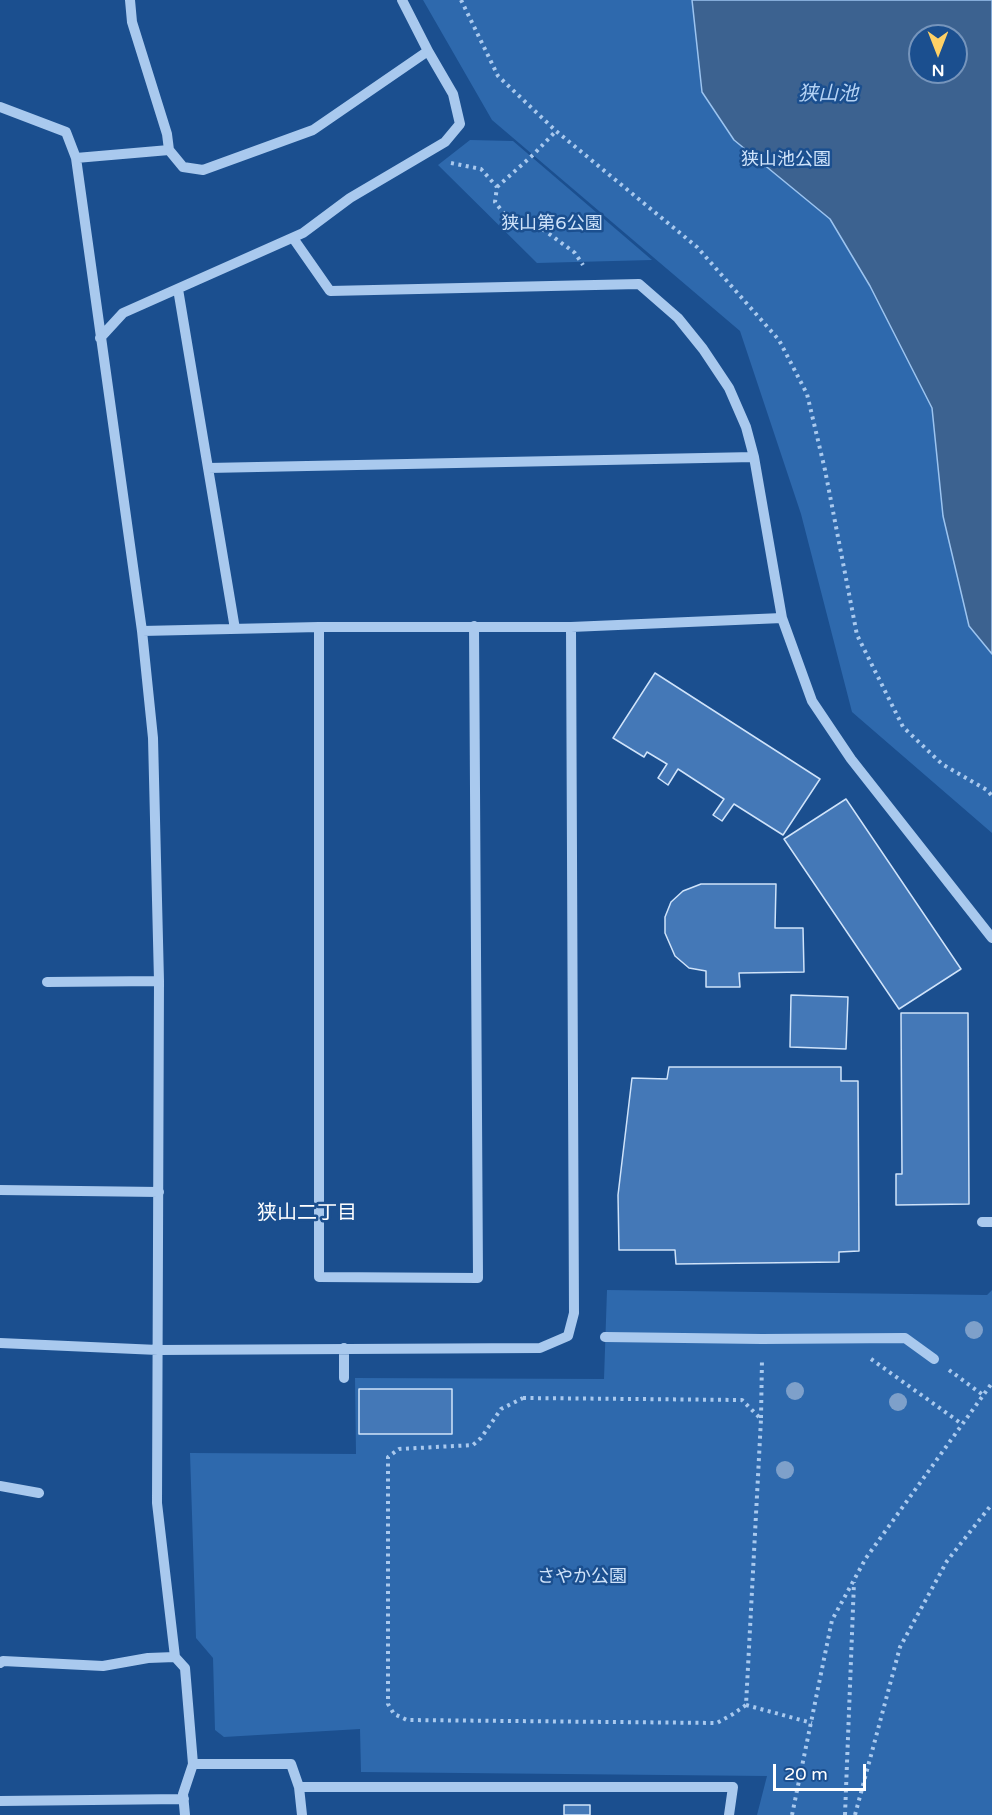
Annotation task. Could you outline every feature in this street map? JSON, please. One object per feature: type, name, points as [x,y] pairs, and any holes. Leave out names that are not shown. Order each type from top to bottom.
[{"type":"street","points":[[130,0],[132,22],[167,134],[169,150],[183,167],[203,170],[314,130],[428,51]]},
{"type":"street","points":[[100,338],[123,313],[303,233],[350,198],[445,142],[460,124],[453,94],[402,0]]},
{"type":"street","points":[[0,107],[66,132],[76,158],[142,632],[153,738],[159,981],[157,1503],[175,1657],[185,1668],[193,1764],[183,1794],[185,1815]]},
{"type":"street","points":[[76,158],[169,150]]},
{"type":"street","points":[[293,238],[330,291],[639,285],[678,318],[703,349],[729,388],[746,428],[754,457],[782,618],[812,701],[851,759],[992,938]]},
{"type":"street","points":[[178,289],[235,629]]},
{"type":"street","points":[[208,468],[754,457]]},
{"type":"street","points":[[142,632],[319,627],[571,627],[782,618]]},
{"type":"street","points":[[319,627],[319,1277],[478,1278],[474,626]]},
{"type":"street","points":[[0,1343],[158,1350],[540,1348],[568,1336],[574,1313],[571,627]]},
{"type":"street","points":[[46,982],[159,981]]},
{"type":"street","points":[[0,1190],[159,1192]]},
{"type":"street","points":[[604,1337],[904,1338],[934,1359]]},
{"type":"street","points":[[344,1348],[344,1378]]},
{"type":"street","points":[[0,1486],[39,1493]]},
{"type":"street","points":[[0,1663],[3,1661],[103,1666],[148,1658],[175,1657]]},
{"type":"street","points":[[193,1764],[291,1764],[299,1787],[302,1815]]},
{"type":"street","points":[[299,1787],[733,1787],[729,1815]]},
{"type":"street","points":[[0,1801],[184,1799]]},
{"type":"path","points":[[461,0],[498,76],[556,131],[698,247],[779,340],[807,394],[825,470],[857,634],[903,727],[942,764],[987,790],[992,796]]},
{"type":"path","points":[[556,131],[497,187],[495,202],[510,220],[544,230],[575,253],[592,285]]},
{"type":"path","points":[[433,150],[442,162],[481,169],[497,187]]},
{"type":"path","points":[[746,1705],[761,1419],[762,1339]]},
{"type":"path","points":[[844,1339],[962,1424]]},
{"type":"path","points":[[934,1359],[983,1395]]},
{"type":"path","points":[[792,1815],[832,1620],[866,1558],[992,1383]]},
{"type":"path","points":[[761,1419],[742,1400],[523,1398],[501,1410],[487,1431],[473,1445],[399,1449],[388,1457],[388,1704],[394,1714],[407,1720],[717,1723],[746,1705],[812,1723]]},
{"type":"path","points":[[855,1815],[900,1647],[947,1561],[992,1504]]},
{"type":"path","points":[[845,1815],[854,1581]]},
{"type":"green space","name":"狭山池公園","points":[[423,0],[992,0],[992,833],[852,712],[801,514],[740,331],[492,120]]},
{"type":"green space","name":"狭山第6公園","points":[[470,140],[513,141],[652,260],[537,263],[438,165]]},
{"type":"green space","name":"さやか公園","points":[[607,1290],[987,1295],[992,1290],[992,1815],[757,1815],[767,1776],[361,1772],[360,1729],[224,1737],[215,1730],[213,1658],[196,1638],[190,1453],[356,1454],[355,1378],[604,1379]]},
{"type":"water","name":"狭山池","points":[[692,0],[992,0],[992,654],[969,626],[943,516],[932,408],[870,286],[830,219],[734,140],[702,92]]},
{"type":"building","points":[[655,673],[820,779],[783,835],[734,804],[722,821],[713,815],[724,799],[678,769],[668,785],[658,778],[667,764],[647,752],[644,757],[613,738]]},
{"type":"building","points":[[846,799],[961,969],[899,1009],[784,839]]},
{"type":"building","points":[[701,884],[776,884],[775,928],[803,928],[804,972],[739,973],[740,987],[706,987],[706,971],[689,968],[675,956],[665,933],[665,917],[671,902],[683,891]]},
{"type":"building","points":[[791,995],[848,997],[846,1049],[790,1047]]},
{"type":"building","points":[[901,1013],[968,1013],[969,1204],[896,1205],[896,1174],[902,1174]]},
{"type":"building","points":[[669,1067],[841,1067],[841,1081],[858,1081],[859,1251],[839,1252],[839,1262],[676,1264],[675,1250],[619,1250],[618,1195],[632,1078],[667,1079]]},
{"type":"building","points":[[359,1389],[452,1389],[452,1434],[359,1434]]},
{"type":"building","points":[[564,1805],[590,1805],[590,1815],[564,1815]]},
{"type":"district","name":"狭山二丁目","points":[[307,1214]]}]
